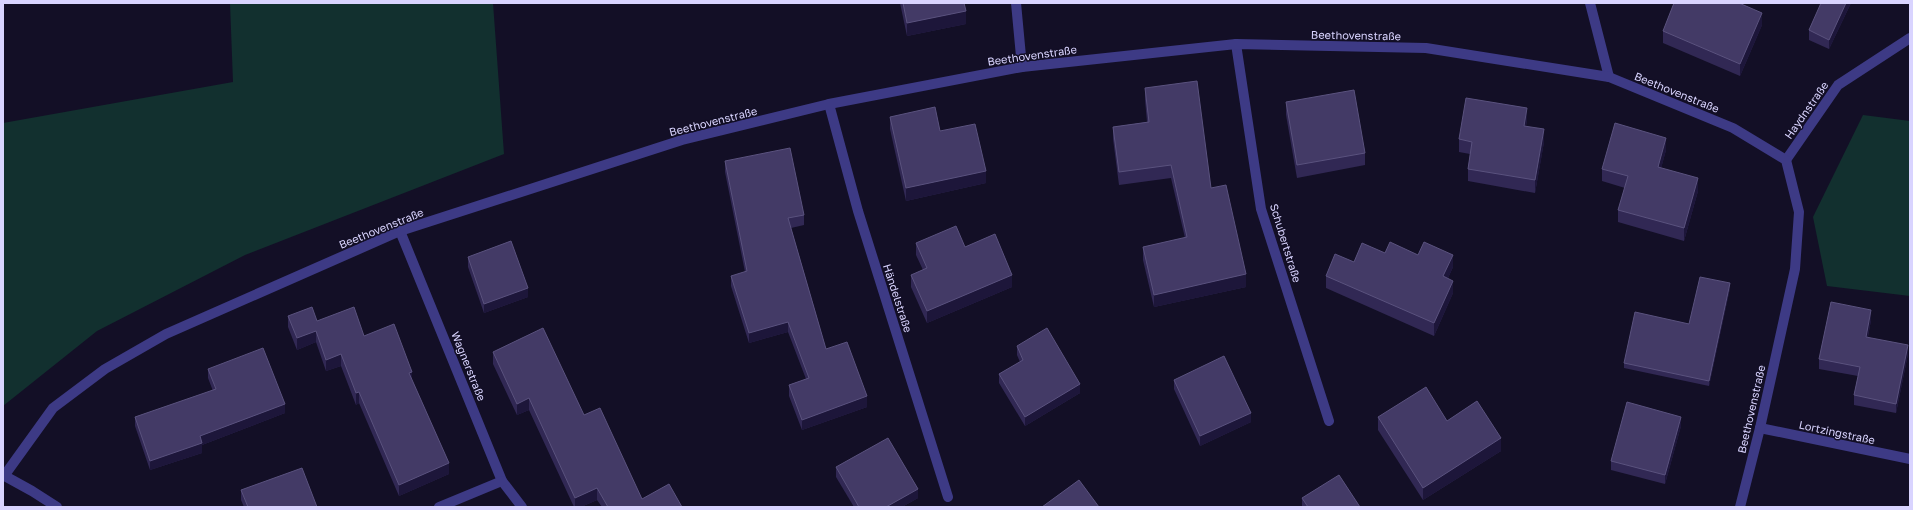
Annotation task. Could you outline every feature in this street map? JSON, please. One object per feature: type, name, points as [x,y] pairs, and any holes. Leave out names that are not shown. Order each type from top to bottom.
[{"type":"street","points":[[1016,3],[1022,67]]},
{"type":"street","points":[[1590,3],[1609,77]]},
{"type":"street","name":"Haydnstraße","points":[[1786,160],[1838,85],[1910,38]]},
{"type":"street","name":"Beethovenstraße","points":[[3,475],[53,408],[105,369],[166,334],[400,231],[682,140],[829,104],[1022,67],[1236,44],[1426,48],[1609,77],[1733,128],[1786,160],[1799,212],[1795,269],[1760,428],[1740,507]]},
{"type":"street","name":"Schubertstraße","points":[[1236,44],[1261,209],[1329,420]]},
{"type":"street","name":"Händelstraße","points":[[829,104],[858,211],[948,497]]},
{"type":"street","name":"Wagnerstraße","points":[[400,231],[502,481],[522,507]]},
{"type":"street","name":"Lortzingstraße","points":[[1760,428],[1910,459]]},
{"type":"street","points":[[3,475],[57,507]]},
{"type":"street","points":[[439,507],[502,481]]},
{"type":"green space","points":[[230,3],[493,3],[504,154],[245,255],[97,331],[3,406],[3,123],[233,82]]},
{"type":"green space","points":[[1863,115],[1910,121],[1910,296],[1827,286],[1813,217]]},
{"type":"building","points":[[903,3],[964,3],[966,11],[907,23]]},
{"type":"building","points":[[1674,3],[1739,3],[1762,13],[1740,64],[1663,31]]},
{"type":"building","points":[[1821,3],[1846,3],[1829,40],[1809,30]]},
{"type":"building","points":[[1197,81],[1211,188],[1226,185],[1246,274],[1154,295],[1143,247],[1187,237],[1171,165],[1119,172],[1113,127],[1149,122],[1145,88]]},
{"type":"building","points":[[1354,90],[1365,153],[1297,165],[1286,102]]},
{"type":"building","points":[[1466,98],[1527,108],[1524,126],[1544,129],[1535,180],[1468,169],[1472,142],[1459,139]]},
{"type":"building","points":[[935,107],[940,131],[975,124],[986,171],[906,188],[890,117]]},
{"type":"building","points":[[1615,123],[1666,138],[1658,167],[1698,178],[1684,228],[1618,210],[1628,176],[1602,169]]},
{"type":"building","points":[[790,148],[804,215],[788,218],[826,349],[847,342],[867,396],[802,420],[789,385],[809,378],[788,322],[749,333],[731,276],[747,271],[725,161]]},
{"type":"building","points":[[956,226],[965,247],[995,234],[1012,275],[927,311],[911,275],[927,268],[916,243]]},
{"type":"building","points":[[511,241],[528,288],[484,304],[468,257]]},
{"type":"building","points":[[1390,242],[1418,255],[1424,242],[1453,255],[1443,276],[1453,281],[1434,323],[1326,276],[1335,254],[1354,262],[1362,243],[1385,253]]},
{"type":"building","points":[[1700,277],[1730,283],[1709,381],[1624,363],[1635,312],[1689,324]]},
{"type":"building","points":[[1831,302],[1871,310],[1866,337],[1908,345],[1896,404],[1854,395],[1860,367],[1819,359]]},
{"type":"building","points":[[312,307],[317,321],[354,307],[364,336],[394,324],[412,372],[409,373],[449,463],[399,485],[359,392],[356,393],[341,354],[326,360],[316,331],[297,338],[288,316]]},
{"type":"building","points":[[543,328],[584,415],[600,408],[642,499],[669,484],[682,507],[608,507],[597,488],[575,498],[529,398],[517,404],[493,352]]},
{"type":"building","points":[[1047,328],[1080,384],[1025,417],[999,374],[1023,360],[1017,346]]},
{"type":"building","points":[[263,348],[285,404],[200,436],[202,443],[150,461],[135,417],[216,389],[208,369]]},
{"type":"building","points":[[1224,356],[1251,413],[1200,436],[1174,380]]},
{"type":"building","points":[[1426,387],[1447,421],[1477,401],[1501,438],[1423,488],[1378,417]]},
{"type":"building","points":[[1627,402],[1681,417],[1665,475],[1611,461]]},
{"type":"building","points":[[888,438],[918,489],[886,507],[859,507],[836,467]]},
{"type":"building","points":[[302,468],[317,507],[248,507],[241,490]]},
{"type":"building","points":[[1339,475],[1360,507],[1308,507],[1302,498]]},
{"type":"building","points":[[1079,480],[1099,507],[1042,507]]}]
